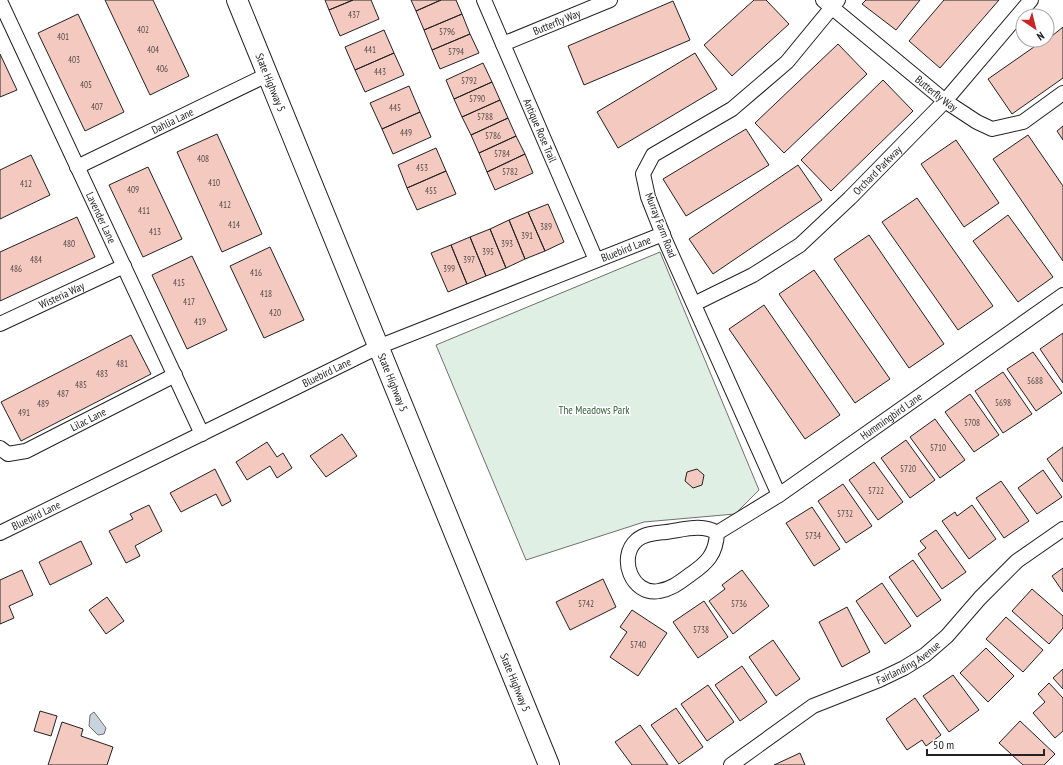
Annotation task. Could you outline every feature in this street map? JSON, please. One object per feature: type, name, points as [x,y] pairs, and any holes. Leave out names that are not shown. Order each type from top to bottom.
[{"type":"main road","name":"State Highway 5","points":[[237,0],[549,765]]},
{"type":"street","name":"Antique Rose Trail","points":[[484,0],[596,260]]},
{"type":"street","name":"Butterfly Way","points":[[503,44],[610,0]]},
{"type":"street","name":"Orchard Parkway","points":[[694,304],[753,275],[800,245],[850,198],[945,101],[1031,0]]},
{"type":"street","name":"Lavender Lane","points":[[0,1],[202,434]]},
{"type":"street","name":"Butterfly Way","points":[[831,3],[945,101],[977,122],[992,128],[1023,122],[1063,93]]},
{"type":"street","name":"Murray Farm Road","points":[[779,495],[663,234],[648,197],[643,174],[653,155],[732,109],[787,62],[831,3]]},
{"type":"street","name":"Dahlia Lane","points":[[78,167],[267,75]]},
{"type":"street","name":"Bluebird Lane","points":[[0,533],[378,347],[663,234]]},
{"type":"street","name":"Wisteria Way","points":[[0,324],[124,266]]},
{"type":"street","name":"Hummingbird Lane","points":[[717,533],[779,495],[1063,295]]},
{"type":"street","name":"Lilac Lane","points":[[0,448],[8,454],[26,451],[175,375]]},
{"type":"street","points":[[702,528],[712,530],[717,533],[716,544],[712,555],[705,564],[672,588],[657,592],[642,588],[633,580],[628,568],[628,556],[632,546],[638,539],[649,534],[702,528]]},
{"type":"street","name":"Fairlanding Avenue","points":[[731,765],[813,706],[880,680],[925,655],[948,636],[980,598],[1017,561],[1063,529]]},
{"type":"green space","name":"The Meadows Park","points":[[660,252],[759,490],[735,514],[644,522],[526,560],[436,345]]},
{"type":"shaded area","points":[[94,712],[106,728],[104,734],[98,735],[89,726],[90,715]]},
{"type":"building","points":[[105,0],[153,0],[189,76],[150,95]]},
{"type":"building","points":[[325,0],[353,0],[329,10]]},
{"type":"building","points":[[353,0],[371,0],[379,19],[340,36],[329,10]]},
{"type":"building","points":[[411,0],[441,0],[416,11]]},
{"type":"building","points":[[441,0],[456,0],[462,14],[424,30],[416,11]]},
{"type":"building","points":[[754,0],[766,0],[789,24],[732,76],[704,45]]},
{"type":"building","points":[[866,0],[920,0],[896,30],[862,4]]},
{"type":"building","points":[[944,0],[999,0],[940,68],[909,41]]},
{"type":"building","points":[[673,1],[690,40],[584,85],[568,46]]},
{"type":"building","points":[[78,14],[124,112],[85,131],[38,33]]},
{"type":"building","points":[[462,14],[470,34],[432,50],[424,30]]},
{"type":"building","points":[[1063,27],[1063,78],[1012,114],[988,79],[1033,48],[1055,48],[1055,34]]},
{"type":"building","points":[[384,30],[394,53],[355,70],[345,47]]},
{"type":"building","points":[[470,34],[479,53],[440,69],[432,50]]},
{"type":"building","points":[[838,44],[867,74],[784,153],[755,123]]},
{"type":"building","points":[[394,53],[404,75],[365,92],[355,70]]},
{"type":"building","points":[[695,53],[717,89],[618,148],[597,112]]},
{"type":"building","points":[[0,54],[17,90],[0,97]]},
{"type":"building","points":[[483,63],[492,82],[454,99],[446,80]]},
{"type":"building","points":[[883,80],[913,111],[831,191],[801,160]]},
{"type":"building","points":[[492,82],[500,100],[462,117],[454,99]]},
{"type":"building","points":[[409,86],[420,112],[382,129],[370,103]]},
{"type":"building","points":[[500,100],[508,118],[471,135],[462,117]]},
{"type":"building","points":[[420,112],[431,137],[393,154],[382,129]]},
{"type":"building","points":[[508,118],[516,136],[479,153],[471,135]]},
{"type":"building","points":[[1063,126],[1063,140],[1057,131]]},
{"type":"building","points":[[746,129],[769,165],[686,216],[663,179]]},
{"type":"building","points":[[217,134],[262,234],[222,252],[177,152]]},
{"type":"building","points":[[1028,135],[1063,186],[1063,261],[993,159]]},
{"type":"building","points":[[516,136],[525,154],[487,172],[479,153]]},
{"type":"building","points":[[956,140],[999,203],[964,227],[921,164]]},
{"type":"building","points":[[436,148],[446,171],[407,188],[398,165]]},
{"type":"building","points":[[525,154],[533,173],[495,190],[487,172]]},
{"type":"building","points":[[31,155],[50,195],[0,219],[0,170]]},
{"type":"building","points":[[798,165],[822,200],[713,274],[689,239]]},
{"type":"building","points":[[148,167],[182,239],[143,257],[109,185]]},
{"type":"building","points":[[446,171],[456,194],[417,210],[407,188]]},
{"type":"building","points":[[917,198],[993,306],[958,330],[882,222]]},
{"type":"building","points":[[548,204],[564,242],[545,251],[528,212]]},
{"type":"building","points":[[528,212],[545,251],[525,259],[509,220]]},
{"type":"building","points":[[1008,215],[1053,277],[1018,302],[973,241]]},
{"type":"building","points":[[77,217],[95,257],[0,301],[0,252]]},
{"type":"building","points":[[509,220],[525,259],[506,268],[490,229]]},
{"type":"building","points":[[490,229],[506,268],[486,276],[470,237]]},
{"type":"building","points":[[869,235],[944,344],[909,368],[834,259]]},
{"type":"building","points":[[470,237],[486,276],[467,284],[451,245]]},
{"type":"building","points":[[451,245],[467,284],[448,292],[431,253]]},
{"type":"building","points":[[270,247],[304,320],[264,338],[230,266]]},
{"type":"building","points":[[192,256],[227,330],[187,349],[152,275]]},
{"type":"building","points":[[814,270],[890,379],[855,403],[779,294]]},
{"type":"building","points":[[764,305],[840,415],[805,439],[729,329]]},
{"type":"building","points":[[1063,333],[1063,383],[1040,349]]},
{"type":"building","points":[[131,335],[151,374],[21,441],[1,402]]},
{"type":"building","points":[[1033,352],[1062,393],[1036,411],[1007,369]]},
{"type":"building","points":[[1003,372],[1032,414],[1003,433],[975,391]]},
{"type":"building","points":[[970,394],[999,435],[974,452],[945,412]]},
{"type":"building","points":[[935,419],[965,460],[940,478],[910,437]]},
{"type":"building","points":[[342,434],[357,456],[326,477],[310,456]]},
{"type":"building","points":[[906,440],[935,480],[910,498],[881,458]]},
{"type":"building","points":[[267,442],[277,457],[283,453],[292,468],[277,478],[270,466],[247,480],[236,462]]},
{"type":"building","points":[[1063,447],[1063,482],[1047,459]]},
{"type":"building","points":[[874,462],[903,502],[878,520],[849,480]]},
{"type":"building","points":[[215,469],[231,501],[222,506],[216,494],[181,512],[170,493]]},
{"type":"building","points":[[697,469],[704,475],[702,485],[693,488],[685,481],[687,472]]},
{"type":"building","points":[[1043,470],[1062,497],[1037,514],[1018,488]]},
{"type":"building","points":[[1001,481],[1029,521],[1004,538],[976,498]]},
{"type":"building","points":[[843,484],[872,526],[846,543],[818,501]]},
{"type":"building","points":[[149,505],[162,531],[135,546],[140,556],[126,563],[109,531],[133,519],[130,514]]},
{"type":"building","points":[[972,505],[996,539],[969,559],[942,521],[955,512],[957,516]]},
{"type":"building","points":[[812,507],[840,549],[814,566],[786,523]]},
{"type":"building","points":[[936,530],[966,572],[942,589],[918,554],[926,548],[920,541]]},
{"type":"building","points":[[81,541],[92,564],[50,585],[39,562]]},
{"type":"building","points":[[913,560],[941,600],[917,617],[889,577]]},
{"type":"building","points":[[1063,568],[1063,592],[1052,576]]},
{"type":"building","points":[[22,570],[33,595],[9,606],[14,618],[0,624],[0,580]]},
{"type":"building","points":[[742,570],[769,606],[733,634],[709,601],[725,589],[722,585]]},
{"type":"building","points":[[603,579],[616,607],[570,630],[556,602]]},
{"type":"building","points":[[882,583],[911,626],[885,644],[856,601]]},
{"type":"building","points":[[1032,589],[1063,616],[1063,628],[1049,644],[1012,611]]},
{"type":"building","points":[[107,597],[124,621],[106,634],[89,610]]},
{"type":"building","points":[[704,601],[728,637],[698,658],[673,622]]},
{"type":"building","points":[[847,607],[870,652],[842,667],[819,622]]},
{"type":"building","points":[[632,610],[667,633],[638,676],[610,657],[627,632],[620,627]]},
{"type":"building","points":[[1006,617],[1043,650],[1023,672],[986,639]]},
{"type":"building","points":[[773,640],[800,679],[776,696],[749,657]]},
{"type":"building","points":[[986,648],[1014,676],[988,702],[960,673]]},
{"type":"building","points":[[742,666],[767,702],[740,721],[715,685]]},
{"type":"building","points":[[1063,669],[1063,689],[1053,678]]},
{"type":"building","points":[[953,675],[979,710],[949,732],[923,696]]},
{"type":"building","points":[[1049,683],[1063,698],[1063,731],[1055,738],[1033,713],[1045,702],[1038,694]]},
{"type":"building","points":[[708,685],[734,722],[707,741],[681,704]]},
{"type":"building","points":[[915,698],[941,735],[926,746],[922,740],[907,750],[886,719]]},
{"type":"building","points":[[676,708],[703,747],[679,764],[651,725]]},
{"type":"building","points":[[40,711],[57,716],[51,736],[34,731]]},
{"type":"building","points":[[1020,721],[1055,754],[1044,765],[1023,765],[999,743]]},
{"type":"building","points":[[62,722],[83,729],[81,736],[113,747],[107,765],[48,765]]},
{"type":"building","points":[[640,725],[668,765],[632,765],[615,742]]},
{"type":"building","points":[[800,753],[805,765],[774,765]]}]
